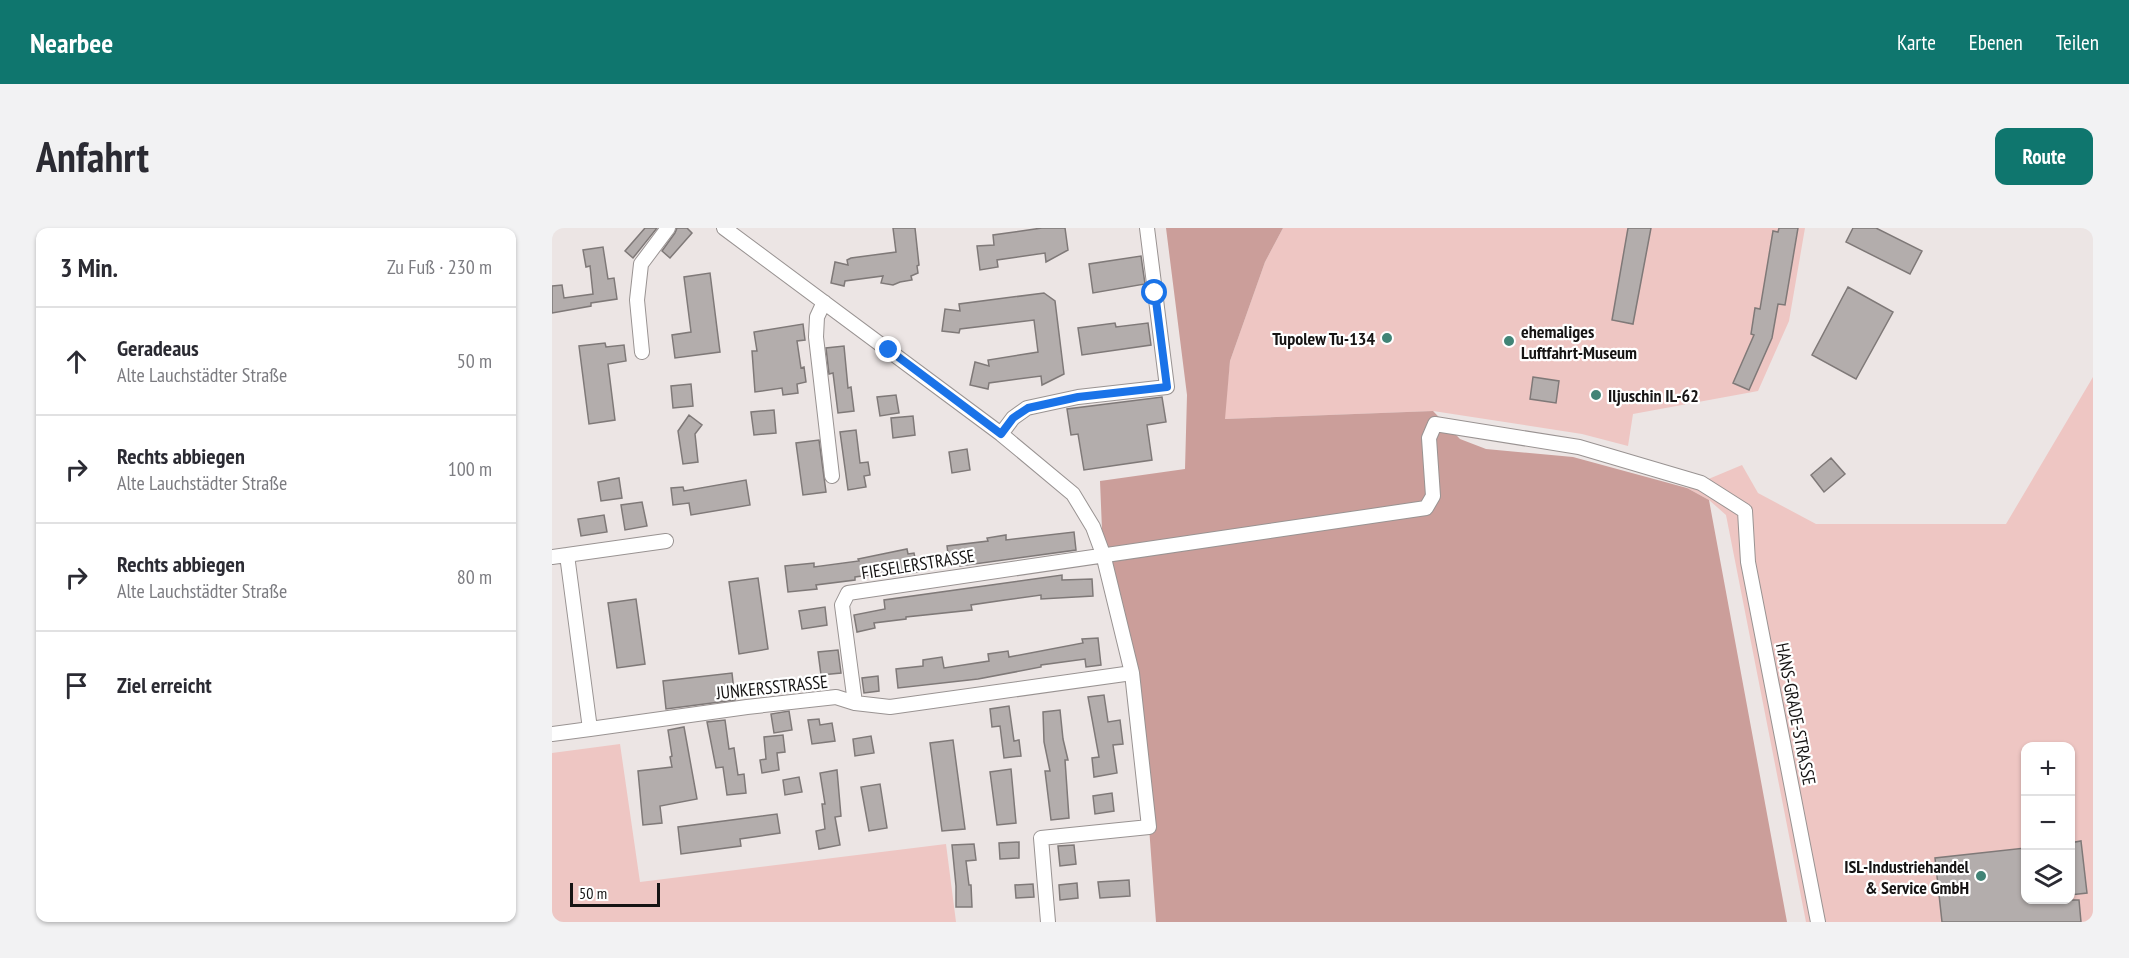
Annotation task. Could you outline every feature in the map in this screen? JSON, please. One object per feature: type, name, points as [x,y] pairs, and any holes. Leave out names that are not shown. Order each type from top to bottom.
[{"type":"street","points":[[642,352],[637,300],[641,264],[668,228]]},
{"type":"street","points":[[724,228],[1001,434],[1072,494],[1093,527],[1103,554],[1132,673],[1149,827],[1041,838],[1048,922]]},
{"type":"street","points":[[1001,434],[1013,418],[1028,408],[1078,397],[1167,387],[1147,228]]},
{"type":"street","points":[[824,302],[817,316],[816,338],[832,476]]},
{"type":"street","name":"HANS-GRADE-STRASSE","points":[[1103,554],[1426,508],[1432,496],[1429,438],[1435,424],[1579,447],[1701,483],[1745,511],[1748,562],[1818,922]]},
{"type":"street","points":[[552,557],[666,541]]},
{"type":"street","name":"FIESELERSTRASSE","points":[[855,703],[842,605],[848,593],[1103,554]]},
{"type":"street","points":[[567,555],[590,729]]},
{"type":"street","name":"JUNKERSSTRASSE","points":[[552,734],[836,697],[855,703],[890,706],[1132,673]]},
{"type":"shaded area","points":[[1166,228],[1283,228],[1265,262],[1230,361],[1225,419],[1433,411],[1460,439],[1486,449],[1573,457],[1687,488],[1709,500],[1787,922],[1156,922],[1149,827],[1132,673],[1103,554],[1100,481],[1185,469],[1187,395]]},
{"type":"shaded area","name":"ehemaliges Luftfahrt-Museum","points":[[1283,228],[1805,228],[1789,321],[1758,391],[1633,414],[1628,446],[1582,434],[1433,411],[1224,419],[1230,361],[1265,262]]},
{"type":"shaded area","points":[[2093,377],[2093,922],[1806,922],[1726,515],[1709,500],[1687,488],[1742,465],[1758,493],[1816,524],[2006,524]]},
{"type":"shaded area","points":[[620,744],[640,882],[946,844],[956,922],[552,922],[552,753]]},
{"type":"building","points":[[645,228],[657,228],[633,258],[625,251]]},
{"type":"building","points":[[677,228],[687,228],[692,233],[670,258],[662,251]]},
{"type":"building","points":[[893,228],[915,228],[919,265],[917,266],[918,273],[911,276],[912,280],[893,285],[881,283],[883,276],[845,281],[844,286],[831,283],[835,262],[848,265],[847,260],[851,258],[896,252]]},
{"type":"building","points":[[1042,228],[1065,228],[1068,250],[1046,262],[1045,253],[997,260],[998,267],[980,270],[977,246],[994,245],[993,235]]},
{"type":"building","points":[[1628,228],[1651,228],[1633,324],[1612,320]]},
{"type":"building","points":[[1779,228],[1798,228],[1785,305],[1778,304],[1772,338],[1749,390],[1733,383],[1754,335],[1751,334],[1755,308],[1760,309],[1773,231],[1778,232]]},
{"type":"building","points":[[1853,228],[1876,228],[1922,251],[1910,274],[1846,242]]},
{"type":"building","points":[[603,247],[608,279],[614,278],[617,299],[552,313],[552,286],[562,285],[564,298],[593,294],[590,266],[586,267],[583,250]]},
{"type":"building","points":[[1141,256],[1145,284],[1093,293],[1089,264]]},
{"type":"building","points":[[710,273],[720,352],[675,358],[672,335],[691,332],[684,277]]},
{"type":"building","points":[[1848,287],[1893,312],[1856,379],[1812,355]]},
{"type":"building","points":[[1044,293],[1055,301],[1064,374],[1042,385],[1041,376],[989,383],[988,389],[970,385],[975,362],[989,366],[988,360],[1038,352],[1034,320],[960,329],[959,333],[942,331],[945,309],[960,311],[959,304]]},
{"type":"building","points":[[1115,323],[1116,327],[1148,323],[1151,345],[1082,355],[1078,328]]},
{"type":"building","points":[[803,324],[805,340],[797,341],[801,368],[804,367],[806,382],[797,384],[798,393],[783,395],[782,388],[755,392],[752,351],[757,351],[754,332]]},
{"type":"building","points":[[605,343],[606,347],[624,345],[626,361],[608,364],[615,420],[589,424],[579,346]]},
{"type":"building","points":[[844,346],[848,388],[851,387],[854,411],[838,413],[833,373],[829,374],[826,348]]},
{"type":"building","points":[[1533,377],[1559,381],[1556,403],[1530,399]]},
{"type":"building","points":[[691,384],[693,406],[673,408],[671,386]]},
{"type":"building","points":[[896,395],[899,413],[880,416],[877,397]]},
{"type":"building","points":[[1162,397],[1166,422],[1147,425],[1152,460],[1084,470],[1078,434],[1071,435],[1067,409]]},
{"type":"building","points":[[774,410],[776,433],[754,435],[751,412]]},
{"type":"building","points":[[689,415],[702,425],[695,434],[698,462],[683,464],[678,431]]},
{"type":"building","points":[[913,416],[915,435],[893,438],[891,418]]},
{"type":"building","points":[[856,430],[860,463],[868,462],[870,475],[864,476],[866,487],[848,490],[840,432]]},
{"type":"building","points":[[819,440],[826,492],[803,495],[796,443]]},
{"type":"building","points":[[967,449],[970,470],[952,473],[949,452]]},
{"type":"building","points":[[1831,458],[1845,474],[1824,492],[1811,475]]},
{"type":"building","points":[[619,478],[622,498],[601,501],[598,482]]},
{"type":"building","points":[[746,480],[750,505],[691,515],[689,503],[673,505],[671,488],[683,487],[684,491]]},
{"type":"building","points":[[642,502],[647,526],[625,530],[621,505]]},
{"type":"building","points":[[604,515],[607,532],[581,536],[578,519]]},
{"type":"building","points":[[1074,532],[1076,550],[960,566],[959,559],[949,561],[947,546],[988,541],[987,538],[1006,535],[1006,540]]},
{"type":"building","points":[[907,549],[908,554],[914,553],[918,572],[893,576],[892,572],[855,577],[855,580],[816,585],[817,589],[788,592],[785,566],[814,563],[814,567],[859,561],[858,559]]},
{"type":"building","points":[[1062,575],[1062,580],[1092,579],[1093,596],[1041,599],[1041,595],[971,605],[972,610],[874,623],[875,628],[857,632],[854,615],[885,609],[884,600]]},
{"type":"building","points":[[758,578],[768,649],[739,654],[729,582]]},
{"type":"building","points":[[636,599],[645,664],[617,668],[608,603]]},
{"type":"building","points":[[825,607],[827,625],[802,629],[799,611]]},
{"type":"building","points":[[1098,638],[1101,665],[1086,667],[1085,659],[1041,665],[1041,667],[978,679],[898,688],[896,669],[923,666],[923,660],[942,657],[944,668],[989,661],[988,654],[1008,651],[1009,657],[1083,643],[1082,639]]},
{"type":"building","points":[[838,650],[841,673],[821,675],[818,652]]},
{"type":"building","points":[[732,673],[735,700],[666,709],[663,681]]},
{"type":"building","points":[[878,676],[879,691],[864,693],[862,678]]},
{"type":"building","points":[[1104,695],[1108,722],[1120,720],[1123,744],[1113,745],[1117,773],[1094,777],[1092,758],[1099,757],[1088,697]]},
{"type":"building","points":[[1009,706],[1014,741],[1019,740],[1021,756],[1004,758],[1000,726],[992,727],[990,709]]},
{"type":"building","points":[[1060,710],[1068,760],[1065,760],[1069,818],[1051,820],[1045,771],[1050,771],[1044,742],[1043,712]]},
{"type":"building","points":[[789,711],[792,730],[774,733],[771,714]]},
{"type":"building","points":[[819,719],[820,725],[832,723],[835,741],[812,744],[808,720]]},
{"type":"building","points":[[725,720],[729,749],[734,748],[738,775],[744,774],[746,793],[727,795],[723,767],[716,768],[707,722]]},
{"type":"building","points":[[684,727],[697,799],[660,806],[662,823],[643,825],[638,771],[672,767],[668,730]]},
{"type":"building","points":[[783,735],[785,752],[777,753],[779,770],[762,773],[760,760],[766,759],[764,737]]},
{"type":"building","points":[[871,736],[874,753],[855,756],[853,739]]},
{"type":"building","points":[[953,740],[965,829],[942,831],[930,743]]},
{"type":"building","points":[[1011,769],[1016,823],[997,825],[990,772]]},
{"type":"building","points":[[837,770],[841,816],[835,817],[840,845],[819,849],[816,831],[825,829],[822,804],[825,804],[820,773]]},
{"type":"building","points":[[799,777],[802,792],[785,795],[783,780]]},
{"type":"building","points":[[880,784],[887,828],[869,831],[861,787]]},
{"type":"building","points":[[1112,793],[1114,811],[1095,814],[1093,796]]},
{"type":"building","points":[[777,814],[780,833],[740,839],[741,846],[681,854],[678,827]]},
{"type":"building","points":[[2081,841],[2087,893],[2075,894],[2075,850],[2075,842]]},
{"type":"building","points":[[1019,842],[1019,858],[1000,859],[999,843]]},
{"type":"building","points":[[974,844],[976,860],[966,861],[969,885],[971,885],[972,907],[956,907],[952,845]]},
{"type":"building","points":[[1074,845],[1076,864],[1060,866],[1058,846]]},
{"type":"building","name":"ISL-Industriehandel & Service GmbH","points":[[2021,848],[2021,904],[2075,904],[2075,900],[2079,900],[2081,922],[1942,922],[1935,858]]},
{"type":"building","points":[[1129,880],[1130,896],[1100,898],[1098,882]]},
{"type":"building","points":[[1077,883],[1078,898],[1060,900],[1059,885]]},
{"type":"building","points":[[1033,884],[1034,897],[1016,898],[1015,885]]},
{"type":"place","name":"Tupolew Tu-134","points":[[1387,338]]},
{"type":"place","name":"ehemaliges Luftfahrt-Museum","points":[[1509,341]]},
{"type":"place","name":"Iljuschin IL-62","points":[[1596,395]]},
{"type":"place","name":"ISL-Industriehandel & Service GmbH","points":[[1981,876]]},
{"type":"route","points":[[889,350],[1001,434],[1013,418],[1028,408],[1078,397],[1167,387],[1155,293]]}]
